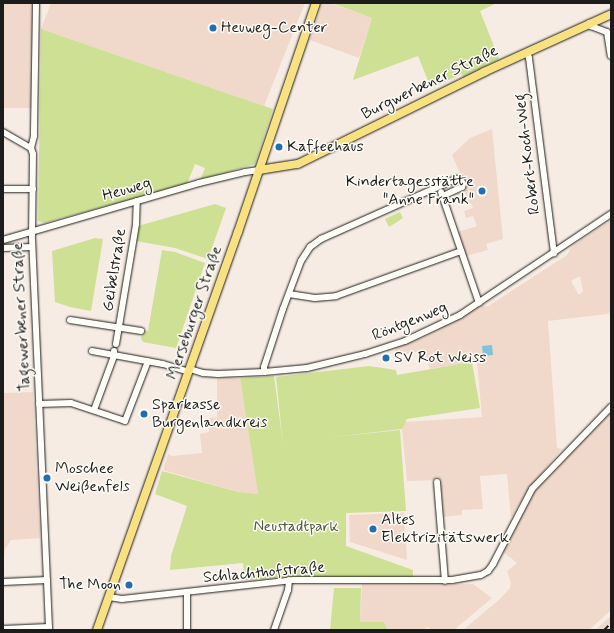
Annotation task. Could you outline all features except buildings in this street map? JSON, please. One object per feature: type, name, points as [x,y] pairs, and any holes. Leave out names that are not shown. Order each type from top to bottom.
[{"type":"main road","name":"Merseburger Straße","points":[[97,630],[189,371],[316,3]]},
{"type":"main road","name":"Burgwerbener Straße","points":[[259,170],[278,168],[299,163],[527,52],[611,14]]},
{"type":"street","name":"Tagewerbener Straße","points":[[36,3],[34,136],[31,148],[33,154],[32,247],[49,629]]},
{"type":"street","points":[[589,23],[591,26],[608,29],[611,56]]},
{"type":"street","name":"Robert-Koch-Weg","points":[[527,52],[554,253]]},
{"type":"street","points":[[3,132],[31,148]]},
{"type":"street","name":"Heuweg","points":[[3,240],[215,179],[259,170]]},
{"type":"street","points":[[264,372],[264,367],[271,345],[304,254],[315,243],[456,179],[462,182],[462,187],[443,196]]},
{"type":"street","points":[[439,187],[479,303]]},
{"type":"street","points":[[3,189],[33,189]]},
{"type":"street","name":"Geibelstraße","points":[[94,410],[115,350],[136,224],[137,201]]},
{"type":"street","name":"Röntgenweg","points":[[92,351],[115,350],[148,361],[205,374],[264,372],[328,364],[405,341],[460,315],[611,214]]},
{"type":"street","points":[[3,248],[32,247]]},
{"type":"street","points":[[289,294],[322,298],[336,296],[461,251]]},
{"type":"street","points":[[70,320],[141,332]]},
{"type":"street","points":[[39,404],[71,403],[125,421],[148,361]]},
{"type":"street","name":"Schlachthofstraße","points":[[108,597],[122,599],[289,580],[445,581],[481,576],[488,571],[532,489],[611,407]]},
{"type":"street","points":[[437,482],[445,581]]},
{"type":"street","points":[[3,582],[47,580]]},
{"type":"street","points":[[274,630],[288,590],[289,580]]},
{"type":"street","points":[[186,630],[187,592]]},
{"type":"street","points":[[3,629],[49,629]]},
{"type":"shaded area","points":[[3,3],[33,3],[33,108],[3,108]]},
{"type":"shaded area","points":[[51,3],[305,3],[264,106],[41,29]]},
{"type":"shaded area","points":[[322,3],[330,3],[372,18],[359,58],[310,40]]},
{"type":"shaded area","name":"Kindertagesstätte \"Anne Frank\"","points":[[492,129],[503,239],[486,244],[488,250],[466,256],[458,232],[477,226],[473,216],[466,218],[464,211],[473,208],[471,203],[469,203],[464,189],[468,186],[463,173],[460,174],[452,155],[470,138]]},
{"type":"shaded area","points":[[611,220],[611,311],[607,314],[548,321],[557,448],[562,449],[526,492],[511,518],[507,474],[480,476],[483,509],[462,510],[462,515],[443,517],[440,480],[407,481],[402,429],[405,422],[482,417],[477,362],[430,369],[424,350],[397,356],[395,348],[427,336],[484,304],[487,307],[567,255],[572,246]],"holes":[[[580,276],[583,291],[579,295],[571,281]]]},
{"type":"shaded area","points":[[217,378],[240,378],[258,494],[238,492],[163,470],[168,454],[172,456],[202,453],[200,434],[209,432],[210,418],[217,417]]},
{"type":"shaded area","points":[[33,392],[40,538],[11,540],[5,549],[3,564],[3,393]]},
{"type":"shaded area","points":[[611,412],[611,610],[589,630],[463,630],[500,599],[510,588],[511,583],[507,571],[517,563],[502,551],[536,489]]},
{"type":"shaded area","points":[[404,513],[407,560],[350,542],[349,515]]},
{"type":"shaded area","points":[[362,584],[473,584],[492,598],[454,630],[431,630],[428,627],[422,630],[388,630],[384,622],[360,622]]},
{"type":"shaded area","points":[[611,616],[611,630],[595,630]]},
{"type":"green space","points":[[332,3],[497,3],[480,11],[499,59],[466,76],[463,77],[462,74],[431,88],[418,56],[353,80],[372,18]]},
{"type":"green space","points":[[41,29],[273,109],[255,164],[200,180],[205,168],[195,164],[187,184],[44,223],[38,221]]},
{"type":"green space","points":[[215,204],[226,208],[208,259],[175,248],[136,241],[138,226]]},
{"type":"green space","points":[[400,212],[403,218],[389,227],[385,219]]},
{"type":"green space","points":[[95,238],[103,239],[91,311],[70,307],[55,302],[52,251]]},
{"type":"green space","points":[[162,250],[175,252],[205,263],[176,348],[143,342],[141,339],[142,331],[148,331]]},
{"type":"green space","name":"Neustadtpark","points":[[472,362],[480,408],[407,419],[402,429],[324,438],[400,430],[406,511],[346,513],[346,546],[413,570],[413,577],[290,577],[245,580],[243,563],[170,570],[171,556],[187,506],[155,494],[162,471],[238,492],[258,494],[240,378],[274,376],[283,444],[276,377],[369,366],[396,370],[397,375]]},
{"type":"green space","points":[[334,588],[361,588],[360,622],[384,622],[388,630],[330,630]]},
{"type":"water","points":[[492,345],[493,355],[483,356],[482,346]]},
{"type":"railway","points":[[604,630],[611,623]]},
{"type":"place","name":"Heuweg-Center","points":[[213,28]]},
{"type":"place","name":"Kaffeehaus","points":[[279,147]]},
{"type":"place","name":"Kindertagesstätte \"Anne Frank\"","points":[[482,191]]},
{"type":"place","name":"SV Rot Weiss","points":[[386,358]]},
{"type":"place","name":"Sparkasse Burgenlandkreis","points":[[144,414]]},
{"type":"place","name":"Moschee Weißenfels","points":[[47,478]]},
{"type":"place","name":"Altes Elektrizitätswerk","points":[[373,529]]},
{"type":"place","name":"The Moon","points":[[129,585]]}]
